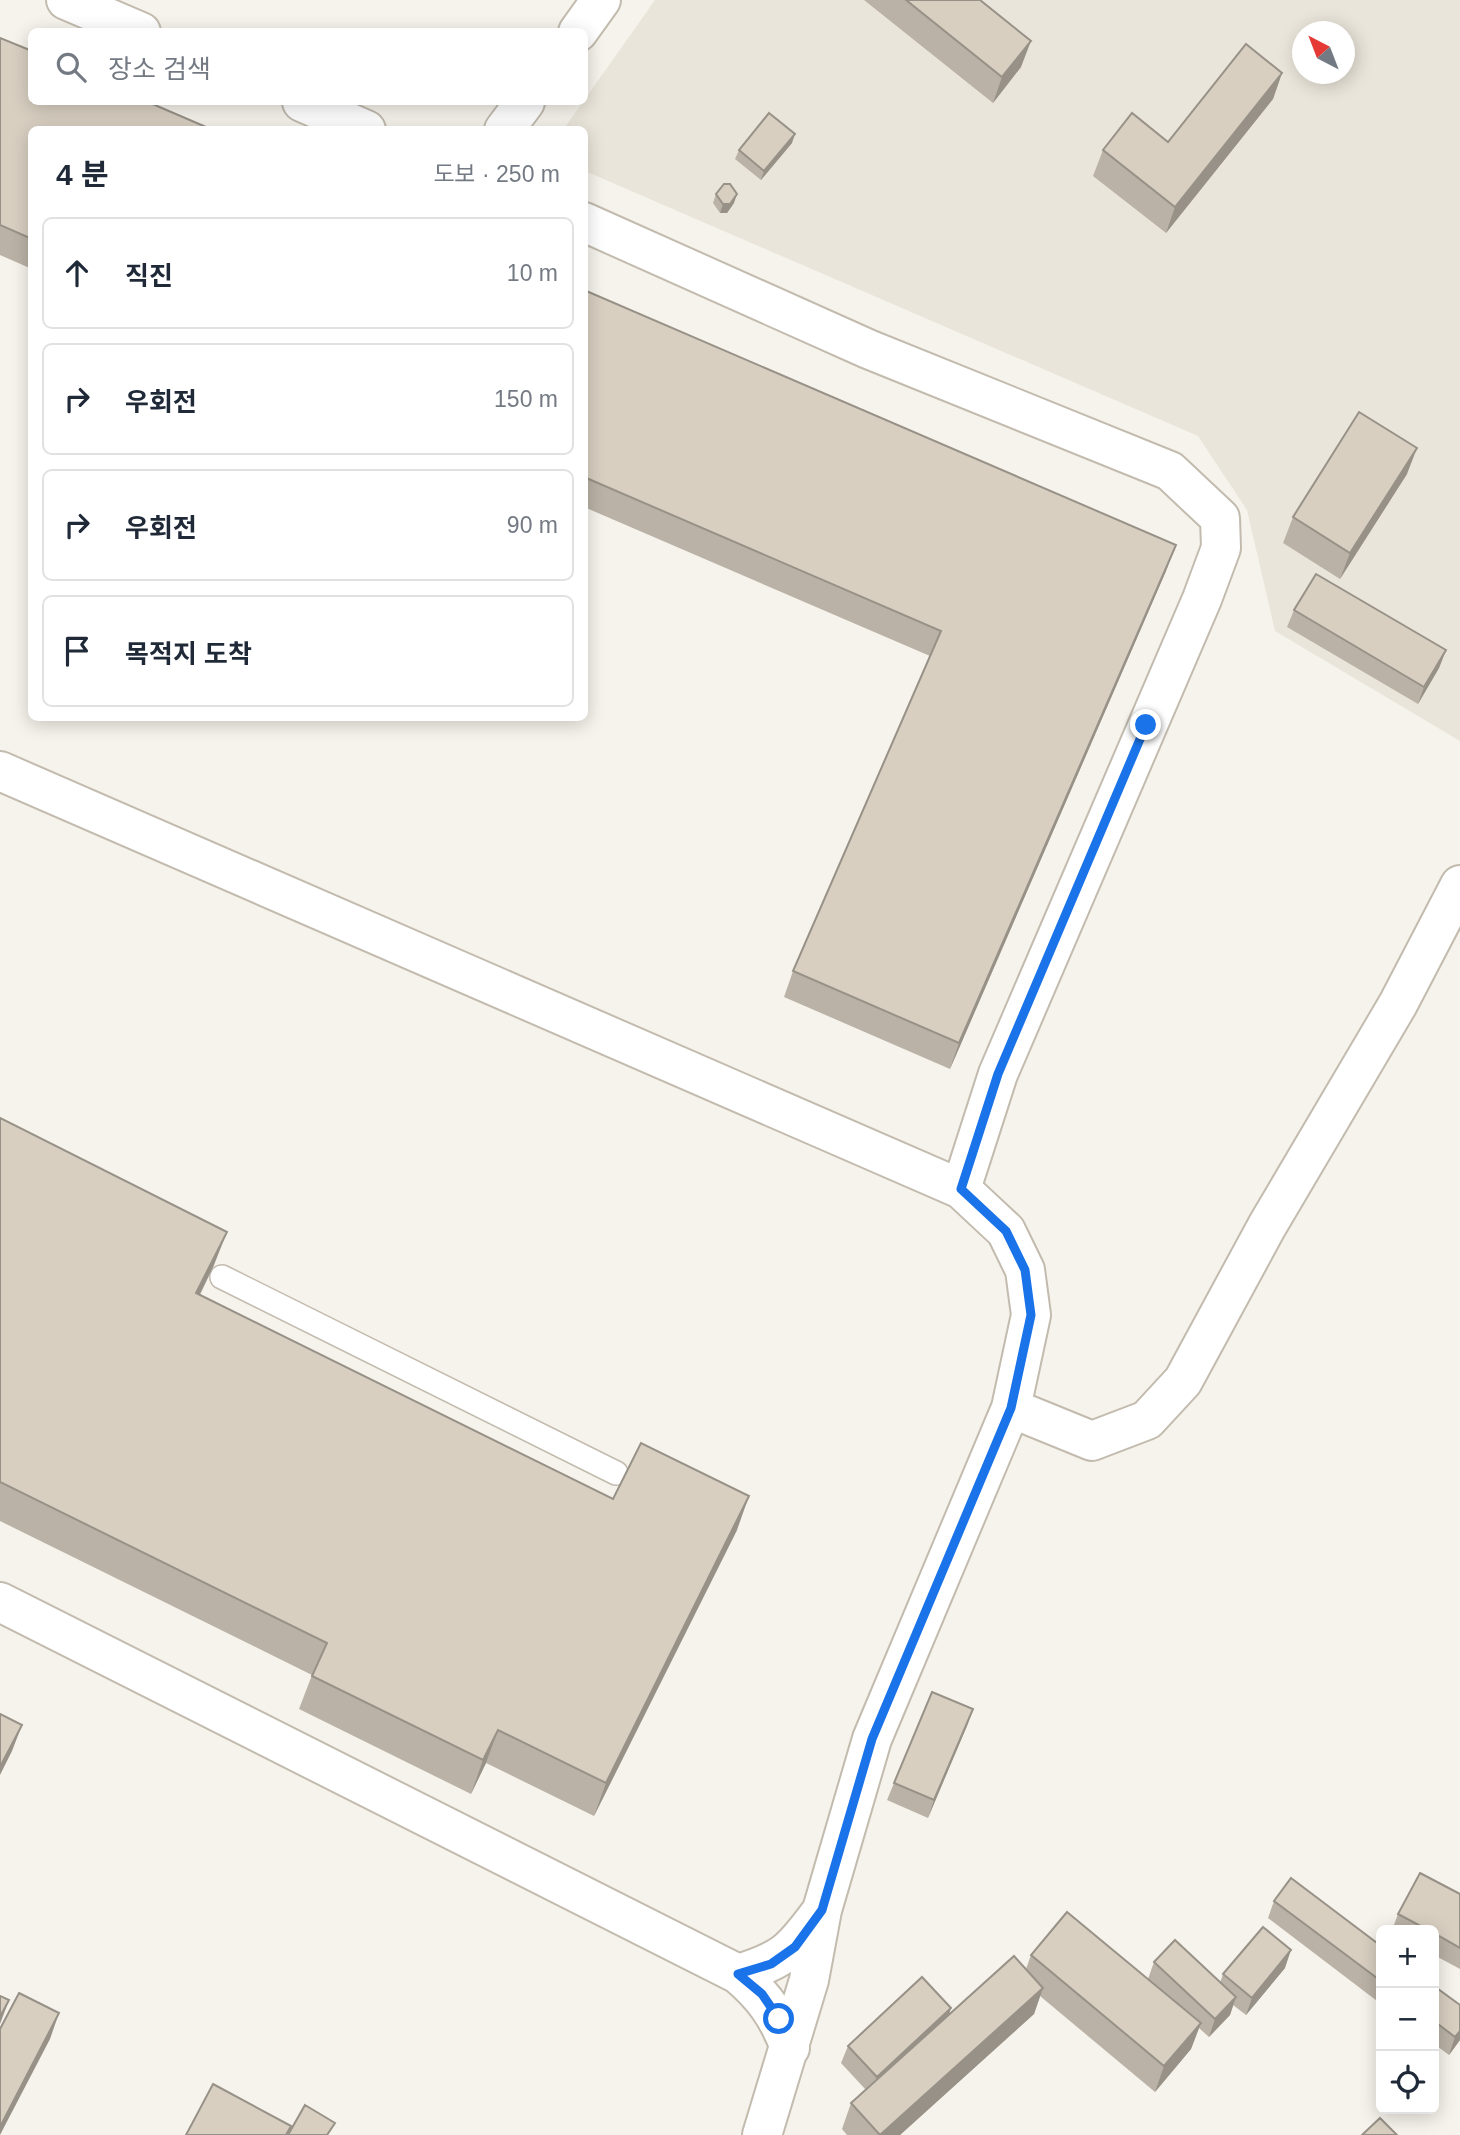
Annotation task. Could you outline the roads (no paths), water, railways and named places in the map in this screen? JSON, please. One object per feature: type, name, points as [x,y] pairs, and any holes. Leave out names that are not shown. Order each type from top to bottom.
[{"type":"street","points":[[66,0],[132,28]]},
{"type":"street","points":[[581,28],[601,0]]},
{"type":"street","points":[[309,105],[357,126]]},
{"type":"street","points":[[507,126],[523,105]]},
{"type":"street","points":[[588,224],[868,349],[1170,471],[1220,518],[1221,548],[1202,598],[998,1074],[961,1189]]},
{"type":"street","points":[[0,771],[961,1189],[1006,1231],[1025,1270],[1031,1315],[1011,1408],[872,1739],[822,1910],[809,1980],[762,2135]]},
{"type":"street","points":[[1011,1408],[1092,1441],[1147,1420],[1183,1381],[1267,1226],[1398,1004],[1460,885]]},
{"type":"street","points":[[0,1602],[738,1974],[762,1994],[779,2019],[790,2048]]},
{"type":"street","points":[[738,1974],[771,1964],[795,1947],[822,1910]]},
{"type":"lane","points":[[222,1277],[616,1473]]}]
